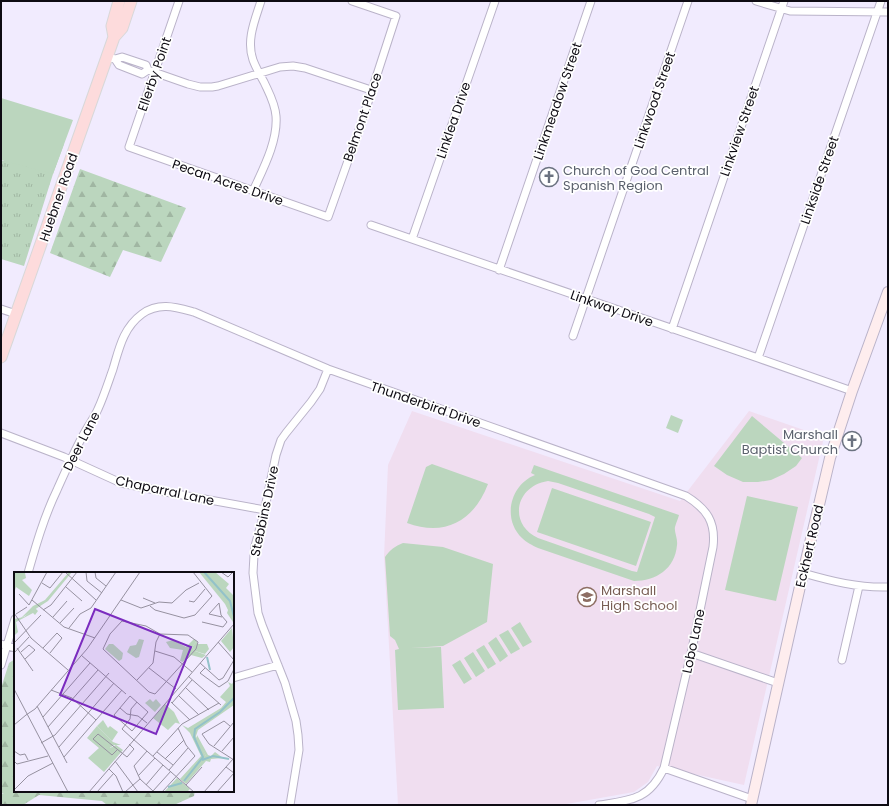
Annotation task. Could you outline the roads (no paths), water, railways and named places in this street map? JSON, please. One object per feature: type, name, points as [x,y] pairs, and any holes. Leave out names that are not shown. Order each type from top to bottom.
[{"type":"main road","name":"Huebner Road","points":[[1,357],[111,58],[114,37],[112,26],[119,1]]},
{"type":"main road","name":"Huebner Road","points":[[114,37],[122,28],[131,1]]},
{"type":"main road","name":"Eckhert Road","points":[[752,802],[830,458],[888,292]]},
{"type":"street","name":"Ellerby Point","points":[[129,147],[151,72],[179,1]]},
{"type":"street","points":[[253,191],[267,159],[275,135],[276,121],[274,103],[259,74],[250,47],[251,34],[261,1]]},
{"type":"street","name":"Belmont Place","points":[[328,217],[396,16],[352,1]]},
{"type":"street","name":"Linklea Drive","points":[[412,239],[495,1]]},
{"type":"street","name":"Linkmeadow Street","points":[[499,270],[591,1]]},
{"type":"street","name":"Linkwood Street","points":[[573,336],[688,1]]},
{"type":"street","points":[[756,1],[776,7],[783,5],[790,11],[888,12]]},
{"type":"street","name":"Linkside Street","points":[[758,358],[881,1]]},
{"type":"street","name":"Linkview Street","points":[[672,329],[783,5]]},
{"type":"street","points":[[111,58],[119,65],[142,74],[151,72],[200,87],[212,87],[286,66],[305,68],[372,90]]},
{"type":"street","name":"Pecan Acres Drive","points":[[129,147],[328,217]]},
{"type":"street","name":"Linkway Drive","points":[[371,225],[758,358],[852,392]]},
{"type":"street","name":"Thunderbird Drive","points":[[141,314],[161,306],[174,307],[194,312],[328,369],[686,496],[699,505],[707,515]]},
{"type":"street","points":[[1,309],[16,314]]},
{"type":"street","name":"Deer Lane","points":[[28,572],[39,534],[49,508],[86,430],[98,410],[122,339],[132,322],[141,314]]},
{"type":"street","name":"Stebbins Drive","points":[[290,805],[299,750],[296,721],[278,665],[258,613],[253,564],[255,546],[265,510],[276,456],[282,440],[320,389],[328,369]]},
{"type":"street","name":"Chaparral Lane","points":[[1,433],[71,460],[121,483],[265,510]]},
{"type":"street","name":"Lobo Lane","points":[[599,805],[634,798],[644,794],[659,779],[664,768],[691,652],[711,554],[714,535],[712,524],[707,515]]},
{"type":"street","points":[[803,573],[825,580],[859,586],[888,587]]},
{"type":"street","points":[[842,660],[859,586]]},
{"type":"street","points":[[1,666],[4,645],[14,621]]},
{"type":"street","points":[[4,645],[14,648]]},
{"type":"street","points":[[691,652],[778,683]]},
{"type":"street","points":[[234,678],[278,665]]},
{"type":"street","points":[[664,768],[752,802]]},
{"type":"place","name":"Church of God Central Spanish Region","points":[[549,177]]},
{"type":"place","name":"Marshall Baptist Church","points":[[852,441]]},
{"type":"place","name":"Marshall High School","points":[[587,597]]}]
